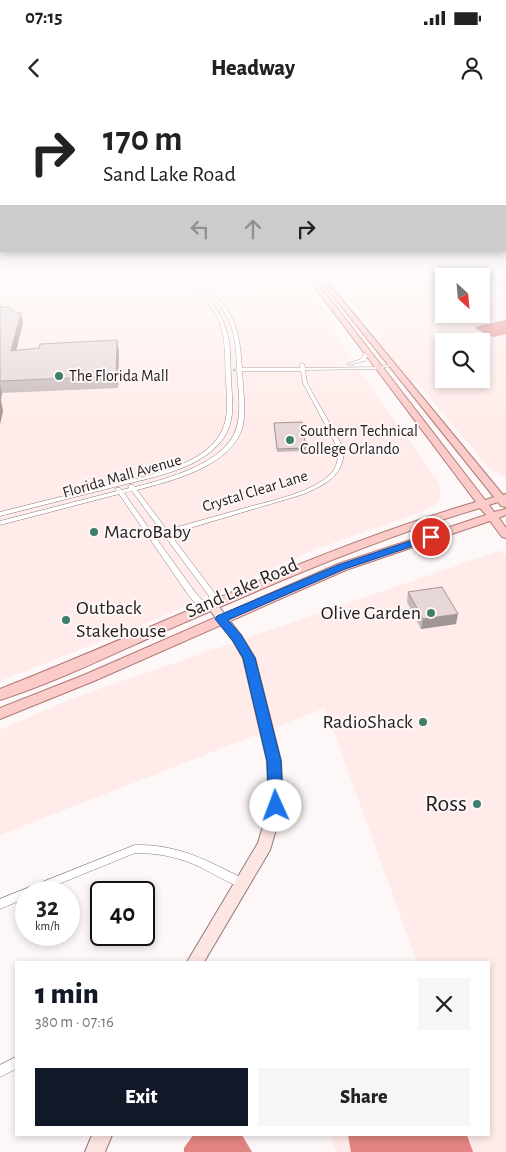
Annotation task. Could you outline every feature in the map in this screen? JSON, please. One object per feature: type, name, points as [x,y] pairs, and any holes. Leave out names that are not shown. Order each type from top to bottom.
[{"type":"main road","points":[[345,323],[506,535]]},
{"type":"main road","points":[[357,323],[419,400],[504,500]]},
{"type":"main road","name":"Sand Lake Road","points":[[0,695],[337,552],[483,504],[504,500]]},
{"type":"main road","name":"Sand Lake Road","points":[[0,714],[342,567],[506,512]]},
{"type":"main road","points":[[16,689],[20,706]]},
{"type":"street","name":"Florida Mall Avenue","points":[[0,514],[128,482],[188,464],[202,456],[216,444],[224,432],[228,421],[228,368],[225,329],[222,323]]},
{"type":"street","name":"Florida Mall Avenue","points":[[0,523],[133,489],[196,469],[211,461],[236,436],[240,422],[240,367],[235,323]]},
{"type":"street","points":[[349,364],[363,360],[367,353]]},
{"type":"street","points":[[302,367],[349,364],[377,366]]},
{"type":"street","points":[[228,368],[391,365]]},
{"type":"street","name":"Crystal Clear Lane","points":[[151,537],[302,493],[320,485],[337,471],[342,460],[341,449],[305,384],[302,367]]},
{"type":"street","points":[[128,482],[213,596],[212,606],[220,619],[237,638],[249,658],[274,761],[276,806],[265,845],[196,961]]},
{"type":"street","points":[[115,485],[199,602],[212,606]]},
{"type":"street","points":[[55,881],[135,849],[154,848],[177,852],[242,883]]},
{"type":"street","points":[[0,904],[15,898]]},
{"type":"street","points":[[0,1071],[15,1064]]},
{"type":"street","points":[[95,1152],[102,1136]]},
{"type":"shaded area","name":"The Florida Mall","points":[[0,323],[330,323],[341,344],[352,358],[349,360],[360,372],[437,480],[441,492],[439,502],[427,510],[316,549],[145,624],[0,681]]},
{"type":"shaded area","points":[[370,323],[506,323],[506,478],[489,468],[417,382],[412,383],[377,340],[382,338]]},
{"type":"shaded area","points":[[492,323],[506,323],[506,334],[493,337],[490,336],[490,333],[484,333],[475,327]]},
{"type":"shaded area","points":[[502,550],[506,556],[506,1152],[336,1152],[331,1136],[490,1136],[490,961],[417,961],[325,708],[0,835],[0,730],[73,698]]},
{"type":"shaded area","points":[[192,1136],[243,1136],[252,1152],[184,1152],[184,1148]]},
{"type":"shaded area","points":[[348,1136],[467,1136],[473,1152],[351,1152]]},
{"type":"building","name":"The Florida Mall","points":[[0,323],[18,323],[11,351],[39,348],[40,344],[117,340],[116,376],[0,381]]},
{"type":"building","name":"Southern Technical College Orlando","points":[[302,422],[306,448],[277,449],[274,423]]},
{"type":"building","points":[[442,587],[458,614],[423,619],[408,592]]},
{"type":"place","name":"The Florida Mall","points":[[59,376]]},
{"type":"place","name":"Southern Technical College Orlando","points":[[290,440]]},
{"type":"place","name":"MacroBaby","points":[[94,532]]},
{"type":"place","name":"Olive Garden","points":[[431,613]]},
{"type":"place","name":"Outback Stakehouse","points":[[66,620]]},
{"type":"place","name":"RadioShack","points":[[423,722]]},
{"type":"place","name":"Ross","points":[[477,804]]},
{"type":"route","points":[[276,806],[274,761],[249,658],[237,638],[220,619],[342,567],[431,537]]}]
